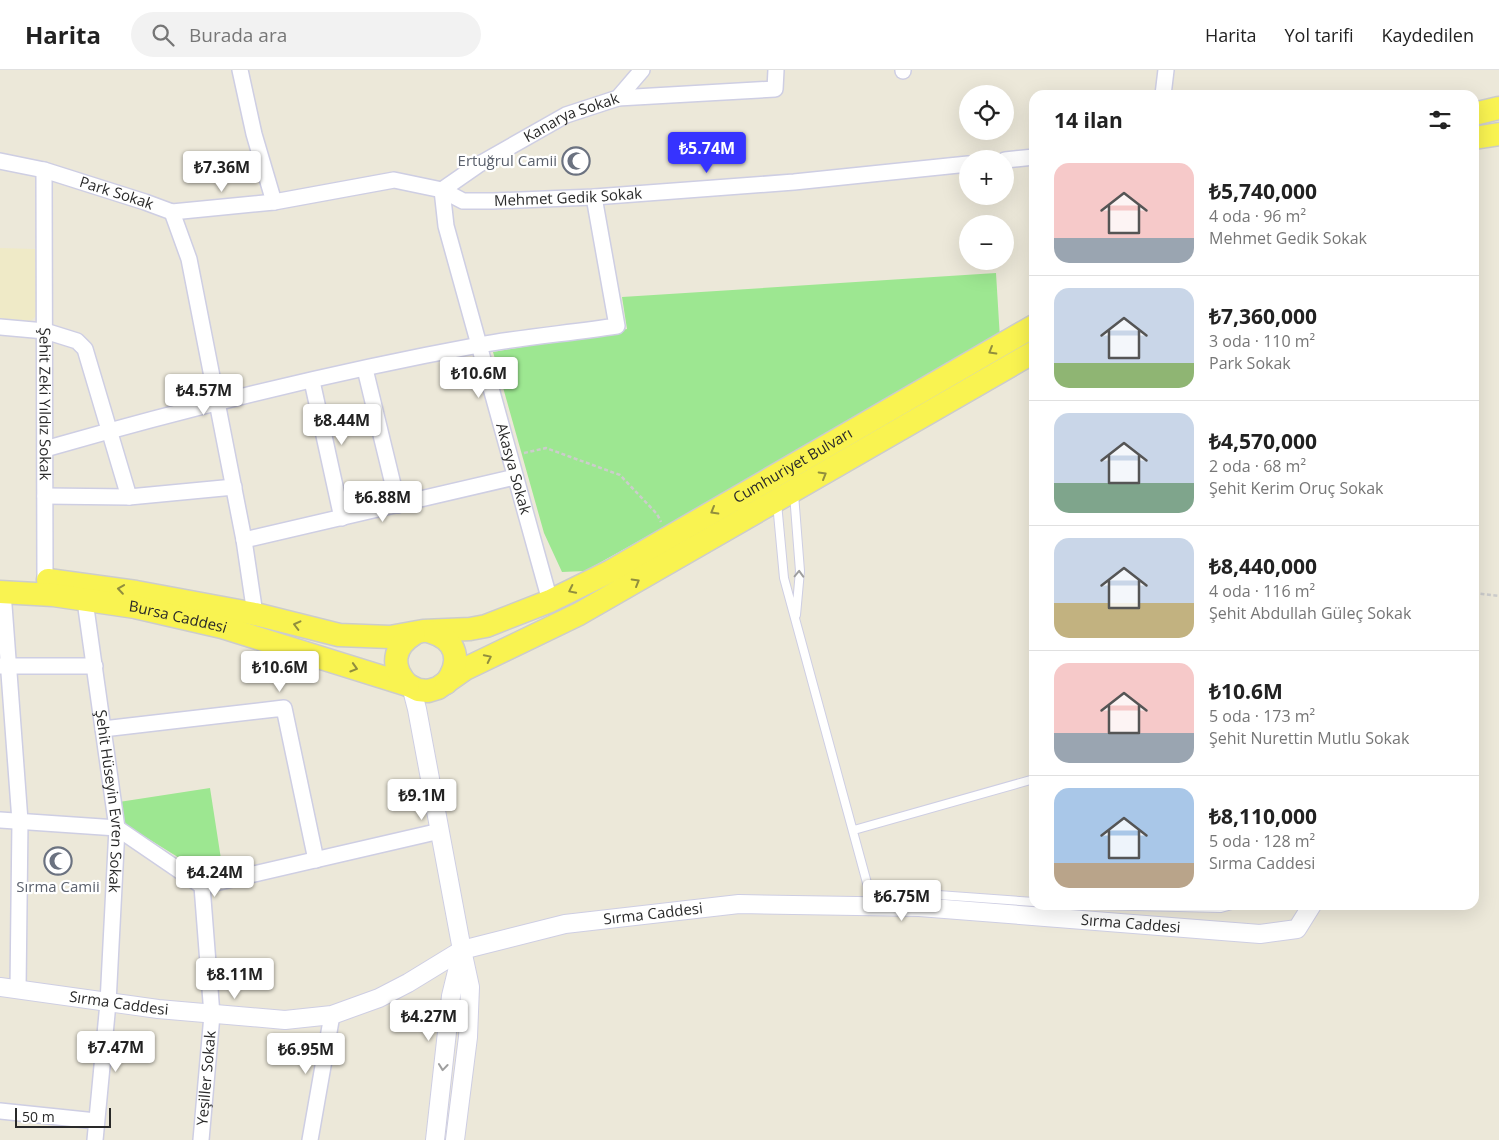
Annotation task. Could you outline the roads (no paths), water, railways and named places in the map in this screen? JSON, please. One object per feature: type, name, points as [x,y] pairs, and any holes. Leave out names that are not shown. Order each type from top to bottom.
[{"type":"main road","points":[[1479,113],[1499,108]]},
{"type":"main road","points":[[1479,137],[1499,134]]},
{"type":"main road","name":"Cumhuriyet Bulvarı","points":[[550,601],[611,571],[1029,329]]},
{"type":"main road","name":"Cumhuriyet Bulvarı","points":[[578,614],[1029,355]]},
{"type":"main road","name":"Bursa Caddesi","points":[[1,587],[45,579],[136,592],[255,614],[339,635],[390,637],[486,626],[550,601]]},
{"type":"main road","name":"Bursa Caddesi","points":[[1,587],[135,607],[222,627],[418,690],[428,691],[438,688],[465,669],[578,614]]},
{"type":"main road","points":[[410,686],[398,671],[397,653],[401,645],[423,633],[440,634],[453,647],[456,656],[456,666],[446,683]]},
{"type":"street","points":[[240,70],[254,134],[274,202]]},
{"type":"street","name":"Kanarya Sokak","points":[[442,190],[478,165],[566,115],[618,98],[642,70]]},
{"type":"street","points":[[618,98],[775,89],[776,70]]},
{"type":"street","points":[[1164,90],[1166,70]]},
{"type":"street","points":[[1014,159],[1029,158]]},
{"type":"street","name":"Park Sokak","points":[[0,161],[44,170],[172,212],[274,202],[394,180],[442,190]]},
{"type":"street","name":"Mehmet Gedik Sokak","points":[[442,190],[463,201],[594,197],[794,182],[959,165]]},
{"type":"street","points":[[0,327],[45,331],[44,170]]},
{"type":"street","name":"Akasya Sokak","points":[[442,190],[446,226],[550,601]]},
{"type":"street","points":[[45,449],[217,403],[365,369],[480,345],[617,326],[594,197]]},
{"type":"street","points":[[172,212],[189,259],[244,540],[255,614]]},
{"type":"street","name":"Şehit Zeki Yıldız Sokak","points":[[45,579],[45,331],[77,341],[85,349],[130,497]]},
{"type":"street","points":[[365,369],[398,504]]},
{"type":"street","points":[[312,381],[342,518]]},
{"type":"street","points":[[244,540],[515,477]]},
{"type":"street","name":"Şehit Zeki Yıldız Sokak","points":[[45,496],[130,497],[234,487]]},
{"type":"street","points":[[1,587],[4,666],[20,821],[18,989]]},
{"type":"street","name":"Şehit Hüseyin Evren Sokak","points":[[85,601],[117,828],[108,1003],[95,1140]]},
{"type":"street","points":[[4,666],[95,666]]},
{"type":"street","points":[[410,686],[417,708],[470,987],[468,1037],[455,1140]]},
{"type":"street","points":[[103,729],[284,708],[316,860]]},
{"type":"street","points":[[0,820],[117,828],[202,886],[440,831]]},
{"type":"street","name":"Yeşiller Sokak","points":[[201,1140],[212,1015],[202,886]]},
{"type":"street","name":"Sırma Caddesi","points":[[0,987],[108,1003],[212,1015],[285,1020],[332,1015],[379,998],[408,983],[462,950],[565,924],[739,904],[871,897],[919,907],[1260,934],[1297,929],[1309,910]]},
{"type":"street","points":[[435,1140],[451,996],[462,950]]},
{"type":"street","points":[[310,1140],[332,1015]]},
{"type":"street","points":[[0,1111],[96,1122]]},
{"type":"lane","points":[[785,496],[784,578],[871,897],[1029,902]]},
{"type":"lane","points":[[785,496],[800,571],[795,622]]},
{"type":"lane","points":[[854,830],[1029,780]]},
{"type":"place","name":"Ertuğrul Camii","points":[[576,161]]},
{"type":"place","name":"Sırma Camii","points":[[58,861]]}]
